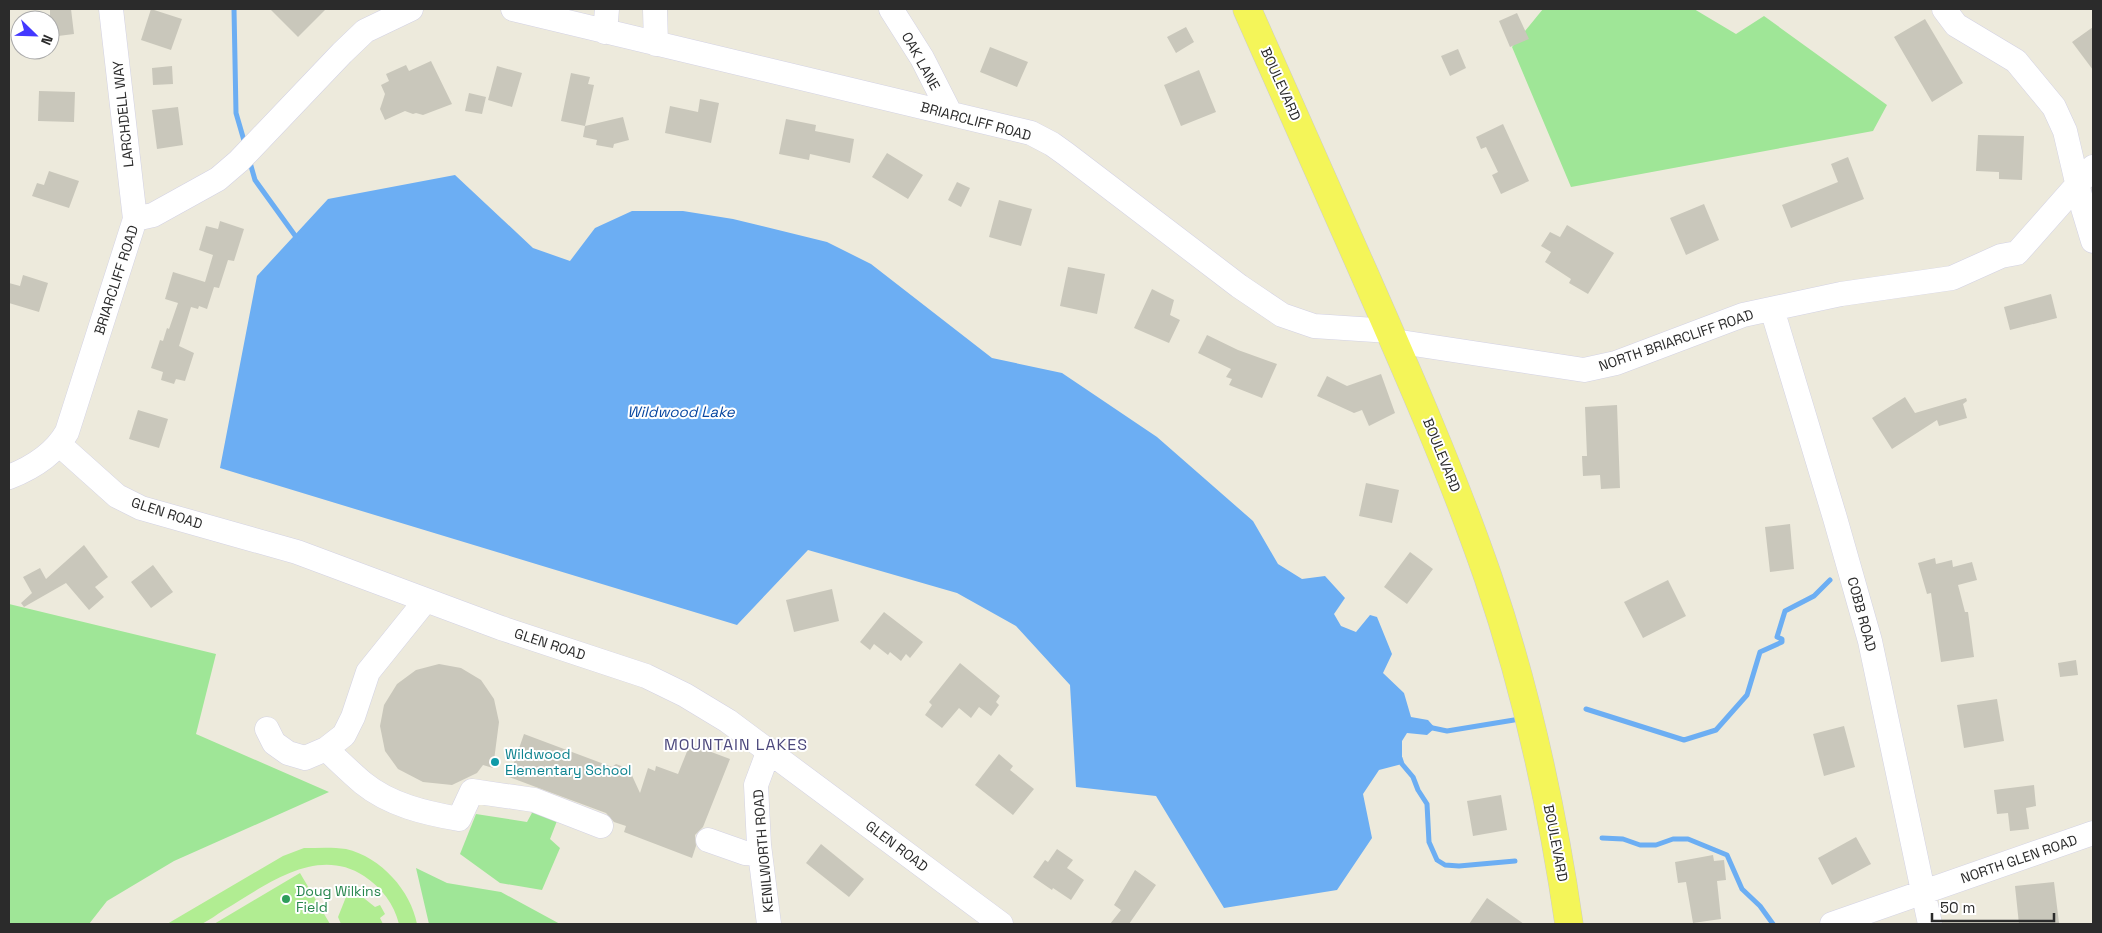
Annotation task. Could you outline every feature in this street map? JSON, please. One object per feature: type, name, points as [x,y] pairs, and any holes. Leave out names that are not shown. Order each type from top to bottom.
[{"type":"main road","name":"BOULEVARD","points":[[1247,9],[1392,336],[1454,484],[1488,578],[1512,656],[1540,762],[1560,861],[1569,924]]},
{"type":"street","name":"LARCHDELL WAY","points":[[111,9],[135,219]]},
{"type":"street","name":"BRIARCLIFF ROAD","points":[[512,9],[606,20],[656,44],[1031,133],[1052,144],[1239,286],[1282,315],[1314,326],[1392,336]]},
{"type":"street","points":[[655,9],[656,44]]},
{"type":"street","name":"OAK LANE","points":[[891,9],[922,58],[950,113]]},
{"type":"street","points":[[1944,9],[1956,25],[2016,61],[2054,107],[2065,131],[2093,242]]},
{"type":"street","name":"BRIARCLIFF ROAD","points":[[9,478],[47,457],[60,445],[67,432],[135,219],[154,215],[218,179],[258,142],[342,52],[365,31],[397,12]]},
{"type":"street","name":"NORTH BRIARCLIFF ROAD","points":[[1392,336],[1584,370],[1616,363],[1743,316],[1841,294],[1952,278],[2001,256],[2017,253],[2093,167]]},
{"type":"street","name":"COBB ROAD","points":[[1772,309],[1870,641],[1930,924]]},
{"type":"street","name":"GLEN ROAD","points":[[60,445],[117,496],[141,508],[297,552],[500,628],[646,676],[685,695],[728,720],[1001,924]]},
{"type":"street","points":[[267,729],[274,743],[288,753],[305,758],[326,749],[344,735],[354,717],[368,672],[426,600]]},
{"type":"street","points":[[326,749],[364,784],[389,799],[426,814],[459,819],[472,791],[534,800],[601,826]]},
{"type":"street","name":"KENILWORTH ROAD","points":[[769,750],[756,785],[760,854],[769,924]]},
{"type":"street","name":"NORTH GLEN ROAD","points":[[1832,924],[2093,833]]},
{"type":"street","points":[[708,840],[745,853],[760,854]]},
{"type":"green space","points":[[1543,9],[1694,9],[1736,34],[1764,16],[1887,105],[1873,131],[1571,187],[1512,47]]},
{"type":"green space","points":[[9,604],[216,654],[196,734],[329,792],[174,861],[107,901],[89,924],[9,924]]},
{"type":"green space","points":[[533,811],[557,821],[550,839],[560,848],[542,890],[500,883],[460,854],[476,814],[527,822]]},
{"type":"green space","points":[[304,848],[346,849],[371,859],[392,877],[401,888],[414,912],[417,924],[399,924],[394,910],[386,897],[364,876],[346,868],[328,865],[309,867],[291,872],[256,890],[201,924],[167,924],[283,856]]},
{"type":"green space","points":[[416,868],[447,883],[501,892],[560,924],[429,924]]},
{"type":"green space","name":"Doug Wilkins Field","points":[[300,873],[330,924],[214,924]]},
{"type":"green space","points":[[350,887],[375,907],[380,905],[385,914],[380,918],[383,924],[341,924],[338,917]]},
{"type":"water","name":"Wildwood Lake","points":[[455,175],[533,248],[570,261],[595,228],[632,211],[683,211],[733,219],[827,242],[871,264],[992,358],[1062,373],[1157,437],[1253,521],[1278,564],[1302,579],[1325,576],[1345,598],[1334,614],[1341,626],[1356,632],[1370,615],[1377,617],[1392,654],[1383,673],[1404,693],[1411,717],[1428,720],[1435,728],[1427,735],[1407,733],[1402,741],[1402,764],[1379,770],[1363,794],[1372,838],[1337,890],[1224,908],[1156,796],[1076,787],[1070,685],[1016,626],[957,593],[808,550],[737,625],[220,468],[257,276],[328,199]]},
{"type":"building","points":[[71,9],[74,34],[60,36],[60,10],[50,10]]},
{"type":"building","points":[[151,9],[182,19],[171,50],[141,40]]},
{"type":"building","points":[[270,9],[326,9],[298,37]]},
{"type":"building","points":[[1517,13],[1529,39],[1510,47],[1499,21]]},
{"type":"building","points":[[1925,19],[1963,83],[1932,102],[1894,37]]},
{"type":"building","points":[[1186,27],[1194,42],[1176,53],[1167,37]]},
{"type":"building","points":[[2093,27],[2093,70],[2072,42]]},
{"type":"building","points":[[990,47],[1028,62],[1017,87],[980,72]]},
{"type":"building","points":[[1458,49],[1466,68],[1450,76],[1441,56]]},
{"type":"building","points":[[431,61],[452,104],[423,115],[405,111],[385,120],[380,109],[385,94],[381,85],[389,81],[386,74],[406,65],[409,71]]},
{"type":"building","points":[[172,66],[173,84],[153,85],[152,68]]},
{"type":"building","points":[[497,66],[522,73],[512,107],[488,100]]},
{"type":"building","points":[[1199,70],[1216,112],[1181,126],[1164,85]]},
{"type":"building","points":[[571,73],[590,77],[588,84],[594,85],[585,126],[561,121]]},
{"type":"building","points":[[39,91],[75,92],[74,122],[38,121]]},
{"type":"building","points":[[469,93],[486,97],[482,114],[465,111]]},
{"type":"building","points":[[700,99],[719,103],[711,143],[665,133],[670,106],[698,112]]},
{"type":"building","points":[[178,107],[183,145],[157,149],[152,110]]},
{"type":"building","points":[[623,117],[629,140],[614,144],[613,148],[596,145],[597,140],[583,137],[585,126]]},
{"type":"building","points":[[786,119],[816,125],[815,131],[854,139],[850,163],[810,154],[809,160],[779,154]]},
{"type":"building","points":[[1503,124],[1529,181],[1501,194],[1492,175],[1498,172],[1486,147],[1481,149],[1476,137]]},
{"type":"building","points":[[1978,135],[2024,136],[2022,180],[1999,179],[1999,172],[1976,171]]},
{"type":"building","points":[[887,153],[923,175],[908,199],[872,177]]},
{"type":"building","points":[[1848,157],[1864,199],[1791,228],[1782,205],[1838,182],[1831,164]]},
{"type":"building","points":[[49,171],[79,181],[69,208],[32,196],[37,183],[44,185]]},
{"type":"building","points":[[957,182],[970,188],[961,207],[948,200]]},
{"type":"building","points":[[999,200],[1032,209],[1021,246],[989,237]]},
{"type":"building","points":[[1704,204],[1719,240],[1686,255],[1670,218]]},
{"type":"building","points":[[220,221],[244,229],[234,261],[228,260],[219,288],[214,287],[207,309],[199,306],[198,309],[191,307],[179,346],[194,353],[185,381],[176,379],[174,384],[161,380],[163,372],[151,368],[160,340],[163,341],[167,328],[169,329],[178,303],[165,299],[173,272],[205,282],[213,255],[199,250],[206,226],[218,229]]},
{"type":"building","points":[[1567,225],[1614,253],[1588,294],[1569,283],[1571,279],[1545,262],[1551,252],[1541,246],[1550,232],[1560,237]]},
{"type":"building","points":[[1068,267],[1105,274],[1097,314],[1060,306]]},
{"type":"building","points":[[23,275],[48,283],[39,312],[9,303],[9,283],[20,286]]},
{"type":"building","points":[[1152,289],[1174,300],[1170,315],[1180,320],[1169,343],[1134,328]]},
{"type":"building","points":[[2051,294],[2057,318],[2010,330],[2004,307]]},
{"type":"building","points":[[1207,335],[1238,350],[1277,364],[1262,398],[1229,385],[1232,379],[1226,377],[1231,369],[1198,353]]},
{"type":"building","points":[[1381,374],[1395,413],[1369,426],[1362,410],[1354,413],[1317,396],[1327,376],[1347,386]]},
{"type":"building","points":[[1905,397],[1915,413],[1966,398],[1967,401],[1963,404],[1967,418],[1939,426],[1937,420],[1892,449],[1872,418]]},
{"type":"building","points":[[1617,405],[1620,488],[1601,489],[1600,475],[1583,476],[1582,456],[1587,456],[1585,407]]},
{"type":"building","points":[[138,410],[168,419],[159,448],[129,439]]},
{"type":"building","points":[[1366,483],[1399,490],[1392,523],[1359,516]]},
{"type":"building","points":[[1790,524],[1794,569],[1770,572],[1765,527]]},
{"type":"building","points":[[84,545],[108,577],[95,587],[104,597],[89,610],[66,583],[24,607],[21,603],[32,593],[23,577],[40,568],[46,579]]},
{"type":"building","points":[[1410,552],[1433,569],[1407,604],[1384,587]]},
{"type":"building","points":[[1935,558],[1936,564],[1952,560],[1953,567],[1972,562],[1977,580],[1958,585],[1965,612],[1968,612],[1974,657],[1941,662],[1931,593],[1927,594],[1918,563]]},
{"type":"building","points":[[153,565],[173,592],[151,608],[131,582]]},
{"type":"building","points":[[1668,580],[1686,616],[1643,638],[1624,602]]},
{"type":"building","points":[[832,589],[839,621],[794,632],[786,600]]},
{"type":"building","points":[[884,612],[923,642],[910,658],[906,654],[901,661],[890,652],[888,655],[874,644],[870,650],[860,642]]},
{"type":"building","points":[[2076,660],[2078,675],[2060,677],[2058,663]]},
{"type":"building","points":[[960,663],[1000,696],[996,702],[999,705],[991,716],[979,707],[971,718],[959,708],[942,728],[925,715],[932,705],[929,702]]},
{"type":"building","points":[[439,664],[461,668],[481,680],[494,699],[499,722],[493,768],[483,765],[477,773],[452,785],[423,782],[398,769],[385,751],[380,726],[384,705],[397,684],[416,670]]},
{"type":"building","points":[[1997,699],[2004,741],[1964,748],[1957,705]]},
{"type":"building","points":[[1844,726],[1855,767],[1824,776],[1813,734]]},
{"type":"building","points":[[524,734],[612,767],[616,764],[629,769],[640,793],[648,768],[655,771],[656,766],[678,774],[690,744],[730,759],[703,827],[695,835],[696,846],[692,858],[624,832],[626,826],[614,822],[606,813],[509,777]]},
{"type":"building","points":[[999,754],[1013,766],[1010,770],[1034,789],[1013,815],[975,785]]},
{"type":"building","points":[[2034,785],[2036,806],[2026,808],[2029,829],[2010,831],[2008,813],[1997,814],[1994,790]]},
{"type":"building","points":[[1501,795],[1507,830],[1473,836],[1467,801]]},
{"type":"building","points":[[1856,837],[1871,864],[1832,885],[1818,858]]},
{"type":"building","points":[[821,844],[864,879],[849,897],[806,863]]},
{"type":"building","points":[[1057,849],[1073,860],[1067,868],[1084,880],[1071,900],[1033,877],[1045,860],[1048,862]]},
{"type":"building","points":[[1713,855],[1714,861],[1724,860],[1726,880],[1717,881],[1721,919],[1693,923],[1686,882],[1678,883],[1675,862]]},
{"type":"building","points":[[1135,870],[1156,885],[1129,924],[1110,924],[1121,910],[1114,905]]},
{"type":"building","points":[[2054,882],[2059,923],[2019,924],[2015,886]]},
{"type":"building","points":[[1487,898],[1524,924],[1469,924]]},
{"type":"waterway","points":[[234,9],[236,113],[245,144]]},
{"type":"waterway","points":[[249,159],[255,180],[299,241]]},
{"type":"waterway","points":[[1586,709],[1684,740],[1716,730],[1747,695],[1760,652],[1782,642],[1782,639],[1777,637],[1785,611],[1814,596],[1830,580]]},
{"type":"waterway","points":[[1428,727],[1447,731],[1514,720]]},
{"type":"waterway","points":[[1400,758],[1402,764],[1413,777],[1418,790],[1427,804],[1429,842],[1437,860],[1445,865],[1459,866],[1515,861]]},
{"type":"waterway","points":[[1602,838],[1623,839],[1640,845],[1656,845],[1673,839],[1688,839],[1727,855],[1742,889],[1760,906],[1773,924]]},
{"type":"place","name":"Wildwood Elementary School","points":[[495,762]]},
{"type":"place","name":"Doug Wilkins Field","points":[[286,899]]},
{"type":"district","name":"MOUNTAIN LAKES","points":[[736,744]]}]
